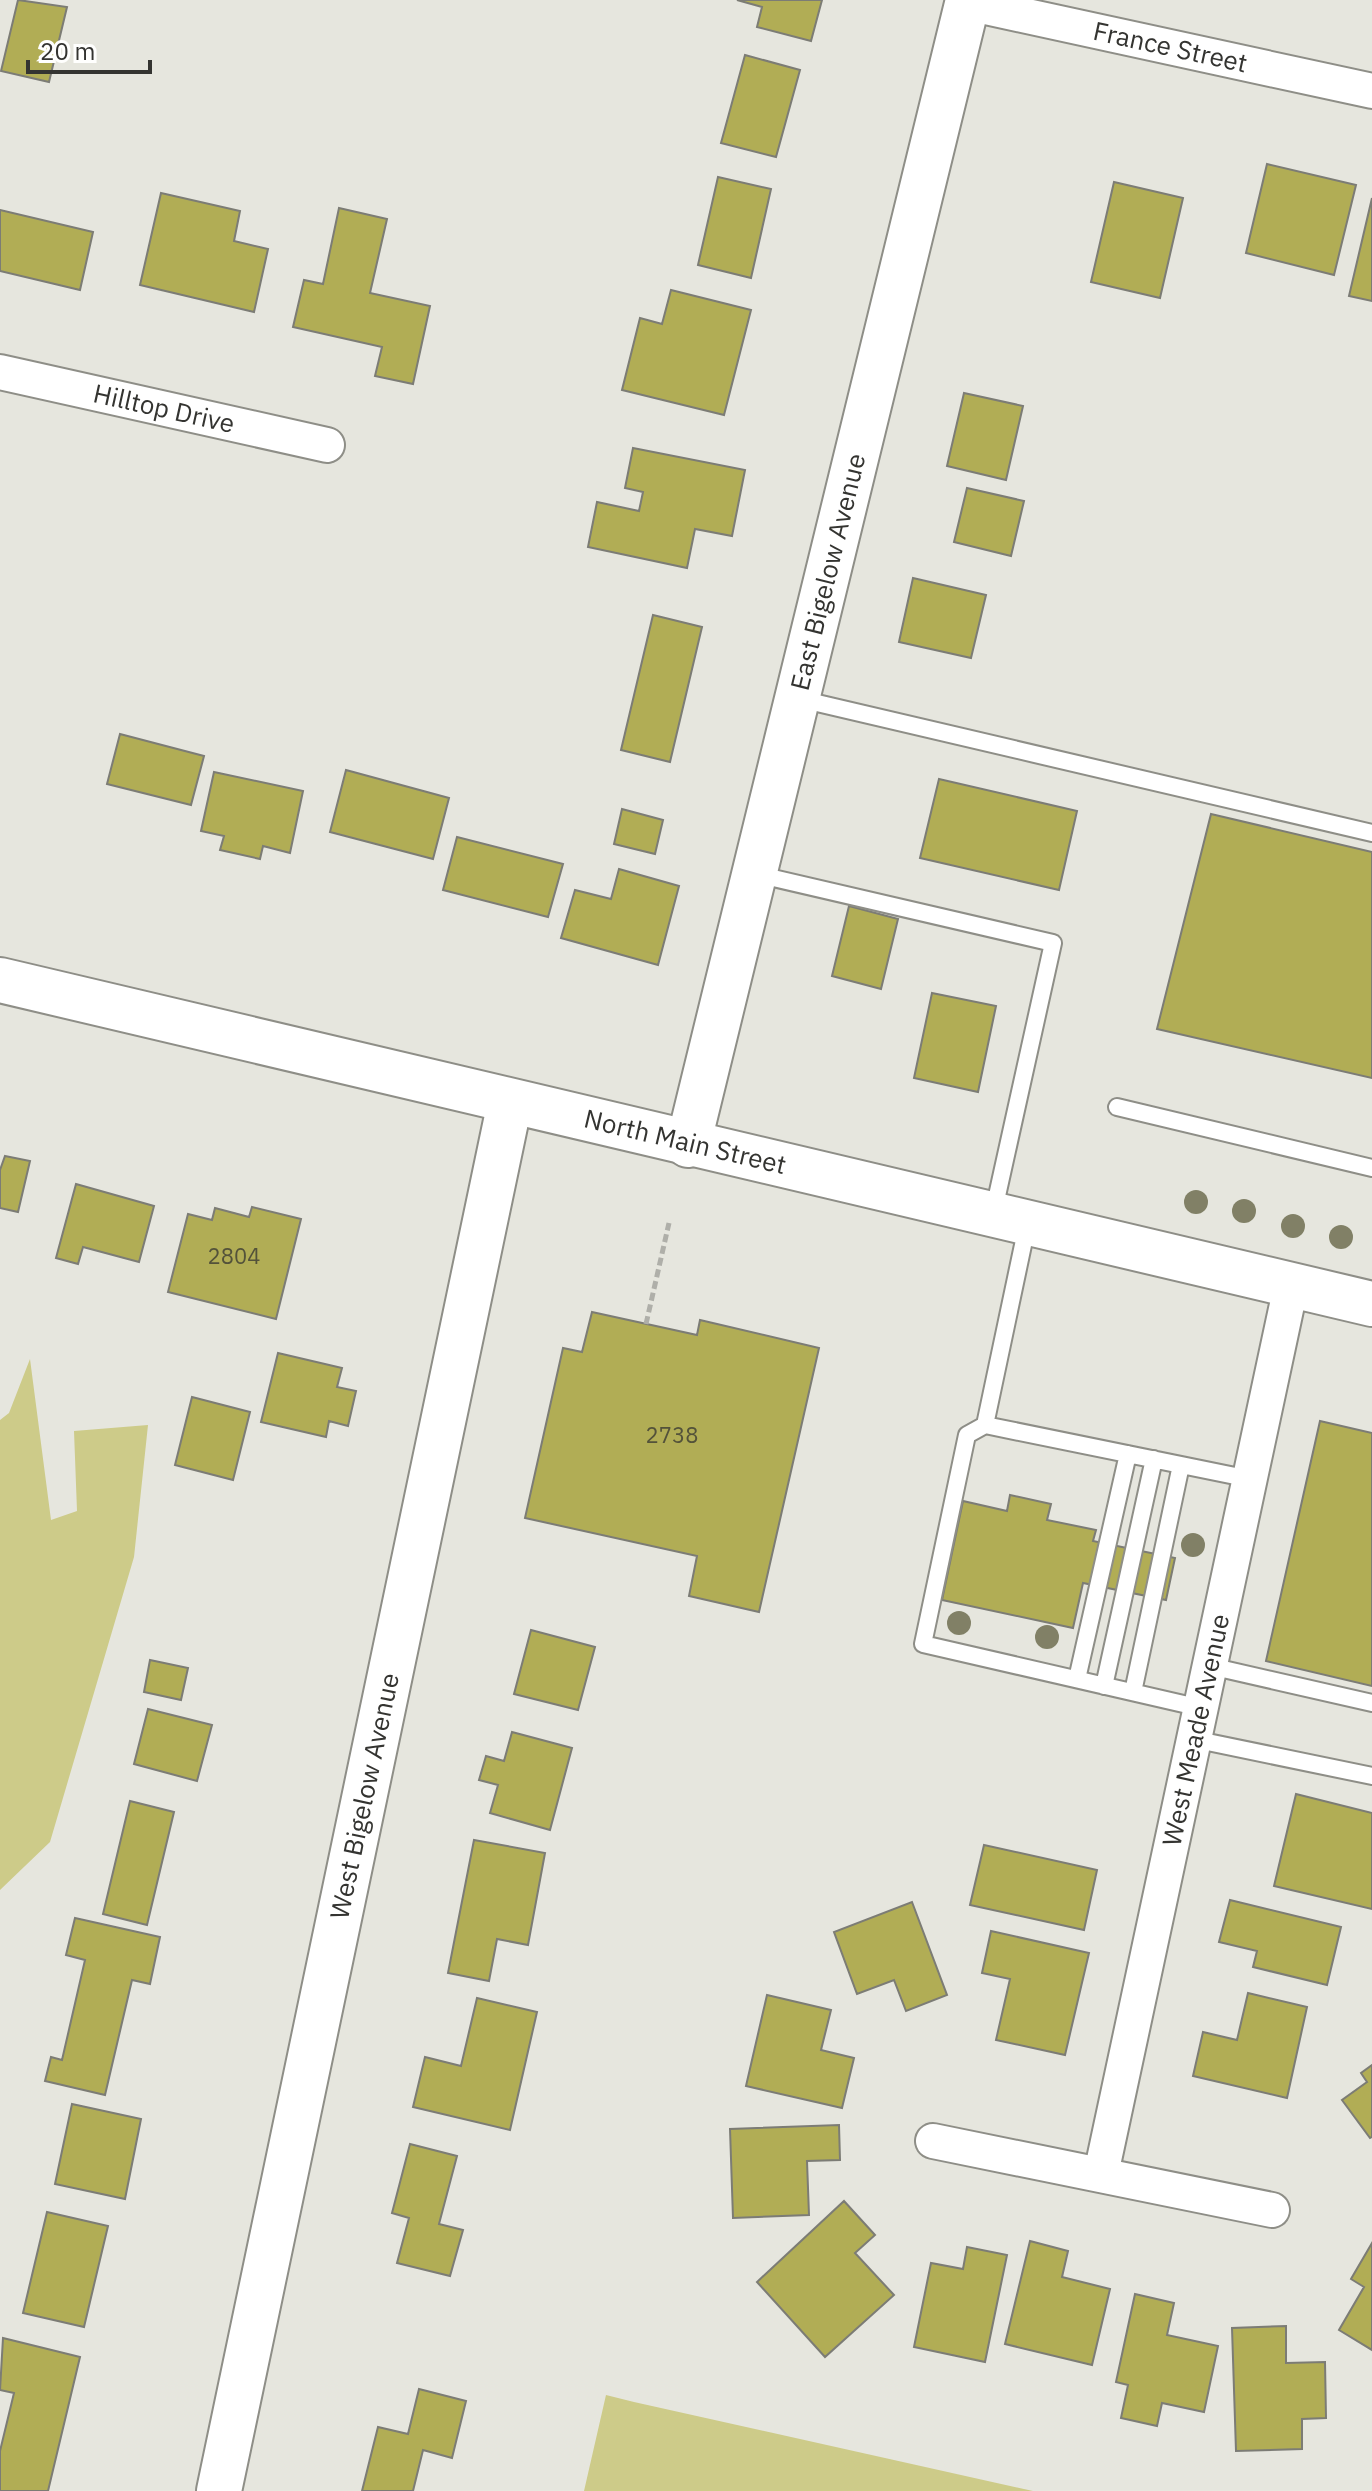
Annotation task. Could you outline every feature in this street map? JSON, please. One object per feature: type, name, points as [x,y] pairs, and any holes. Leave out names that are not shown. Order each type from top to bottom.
[{"type":"main road","name":"East Bigelow Avenue","points":[[688,1145],[968,1]]},
{"type":"main road","name":"North Main Street","points":[[0,980],[688,1145],[1372,1304]]},
{"type":"main road","name":"West Bigelow Avenue","points":[[219,2491],[510,1102]]},
{"type":"street","name":"France Street","points":[[968,1],[1372,91]]},
{"type":"street","name":"Hilltop Drive","points":[[0,372],[327,445]]},
{"type":"street","name":"West Meade Avenue","points":[[1101,2174],[1291,1286]]},
{"type":"street","points":[[933,2141],[1272,2210]]},
{"type":"lane","points":[[798,699],[1372,833]]},
{"type":"lane","points":[[756,874],[1053,943],[1010,1220],[985,1425]]},
{"type":"lane","points":[[1117,1107],[1372,1168]]},
{"type":"lane","points":[[1250,1479],[985,1425],[967,1435],[923,1644],[1133,1692],[1197,1724],[1372,1776]]},
{"type":"lane","points":[[1077,1679],[1128,1454]]},
{"type":"lane","points":[[1104,1686],[1154,1459]]},
{"type":"lane","points":[[1133,1692],[1181,1465]]},
{"type":"lane","points":[[1210,1666],[1372,1703]]},
{"type":"path","points":[[646,1324],[669,1223]]},
{"type":"shaded area","points":[[30,1359],[51,1520],[77,1511],[74,1431],[148,1425],[134,1557],[50,1842],[0,1890],[0,1420],[9,1413]]},
{"type":"shaded area","points":[[606,2395],[634,2402],[1033,2491],[584,2491]]},
{"type":"building","points":[[18,0],[67,7],[49,82],[1,71]]},
{"type":"building","points":[[737,0],[822,0],[811,41],[757,27],[762,7]]},
{"type":"building","points":[[745,55],[800,70],[776,157],[721,143]]},
{"type":"building","points":[[1267,164],[1356,185],[1334,275],[1246,253]]},
{"type":"building","points":[[718,177],[771,189],[751,278],[698,265]]},
{"type":"building","points":[[1114,182],[1183,198],[1160,298],[1091,282]]},
{"type":"building","points":[[161,193],[240,211],[234,241],[268,249],[254,312],[140,285]]},
{"type":"building","points":[[1372,198],[1372,301],[1349,296]]},
{"type":"building","points":[[339,208],[387,219],[370,293],[430,306],[413,384],[375,376],[382,347],[293,327],[304,280],[323,284]]},
{"type":"building","points":[[0,210],[93,232],[80,290],[0,271]]},
{"type":"building","points":[[671,290],[751,310],[724,415],[622,390],[640,318],[662,324]]},
{"type":"building","points":[[964,393],[1023,406],[1006,480],[947,466]]},
{"type":"building","points":[[633,448],[745,470],[732,536],[695,529],[687,568],[588,547],[597,502],[639,511],[643,492],[625,488]]},
{"type":"building","points":[[967,488],[1024,501],[1011,556],[954,542]]},
{"type":"building","points":[[913,578],[986,595],[971,658],[899,642]]},
{"type":"building","points":[[653,615],[702,627],[670,762],[621,750]]},
{"type":"building","points":[[120,734],[204,756],[191,805],[107,784]]},
{"type":"building","points":[[346,770],[449,798],[433,859],[330,832]]},
{"type":"building","points":[[214,772],[303,791],[290,853],[263,846],[260,859],[220,850],[224,836],[201,831]]},
{"type":"building","points":[[939,779],[1077,811],[1059,890],[920,858]]},
{"type":"building","points":[[622,809],[663,820],[655,854],[614,844]]},
{"type":"building","points":[[1211,814],[1372,852],[1372,1078],[1157,1029]]},
{"type":"building","points":[[457,837],[563,864],[548,917],[443,890]]},
{"type":"building","points":[[619,869],[679,886],[658,965],[561,938],[575,890],[611,899]]},
{"type":"building","points":[[849,906],[898,919],[881,989],[832,976]]},
{"type":"building","points":[[932,993],[996,1006],[978,1092],[914,1078]]},
{"type":"building","points":[[5,1156],[30,1161],[18,1212],[0,1208],[0,1170]]},
{"type":"building","points":[[76,1184],[154,1206],[139,1262],[83,1247],[78,1264],[56,1258]]},
{"type":"building","points":[[252,1207],[301,1219],[276,1319],[168,1292],[188,1214],[212,1220],[215,1208],[249,1217]]},
{"type":"building","points":[[592,1312],[697,1335],[700,1320],[819,1348],[759,1612],[689,1596],[697,1556],[525,1518],[563,1348],[582,1352]]},
{"type":"building","points":[[278,1353],[342,1368],[337,1387],[356,1391],[348,1426],[329,1421],[326,1437],[261,1422]]},
{"type":"building","points":[[192,1397],[250,1412],[233,1480],[175,1465]]},
{"type":"building","points":[[1320,1421],[1372,1433],[1372,1686],[1266,1661]]},
{"type":"building","points":[[1010,1495],[1051,1504],[1047,1520],[1096,1530],[1093,1541],[1175,1558],[1166,1600],[1083,1583],[1073,1628],[942,1600],[963,1501],[1007,1511]]},
{"type":"building","points":[[531,1630],[595,1647],[578,1710],[514,1694]]},
{"type":"building","points":[[150,1660],[188,1668],[181,1700],[144,1692]]},
{"type":"building","points":[[148,1709],[212,1725],[197,1781],[134,1764]]},
{"type":"building","points":[[512,1732],[572,1748],[550,1830],[490,1813],[498,1785],[479,1780],[486,1756],[504,1761]]},
{"type":"building","points":[[1296,1794],[1372,1813],[1372,1909],[1274,1886]]},
{"type":"building","points":[[130,1801],[174,1812],[147,1925],[103,1914]]},
{"type":"building","points":[[474,1840],[545,1853],[528,1945],[497,1939],[489,1981],[448,1973]]},
{"type":"building","points":[[984,1845],[1097,1870],[1084,1930],[970,1905]]},
{"type":"building","points":[[1230,1900],[1341,1927],[1327,1985],[1253,1967],[1257,1951],[1219,1942]]},
{"type":"building","points":[[912,1902],[947,1995],[906,2011],[894,1980],[857,1994],[834,1932]]},
{"type":"building","points":[[75,1918],[160,1937],[150,1984],[132,1980],[105,2095],[45,2081],[51,2057],[62,2060],[85,1960],[66,1955]]},
{"type":"building","points":[[991,1931],[1089,1953],[1065,2055],[996,2040],[1010,1979],[982,1973]]},
{"type":"building","points":[[1248,1993],[1307,2007],[1287,2098],[1193,2076],[1203,2032],[1237,2040]]},
{"type":"building","points":[[767,1995],[831,2010],[821,2050],[854,2058],[842,2108],[746,2086]]},
{"type":"building","points":[[477,1998],[537,2012],[510,2130],[413,2107],[425,2057],[461,2066]]},
{"type":"building","points":[[1372,2065],[1370,2138],[1342,2100],[1367,2082],[1361,2073]]},
{"type":"building","points":[[72,2104],[141,2119],[125,2199],[55,2184]]},
{"type":"building","points":[[839,2125],[840,2160],[807,2161],[809,2215],[733,2218],[730,2129]]},
{"type":"building","points":[[410,2144],[457,2156],[439,2224],[463,2230],[450,2276],[397,2263],[409,2218],[392,2213]]},
{"type":"building","points":[[844,2201],[875,2235],[855,2253],[894,2295],[825,2357],[757,2282]]},
{"type":"building","points":[[47,2212],[108,2226],[84,2327],[23,2313]]},
{"type":"building","points":[[1030,2241],[1068,2251],[1062,2277],[1110,2289],[1092,2365],[1005,2344]]},
{"type":"building","points":[[1372,2243],[1372,2350],[1339,2330],[1364,2287],[1351,2279]]},
{"type":"building","points":[[967,2247],[1007,2255],[985,2362],[914,2347],[931,2263],[963,2269]]},
{"type":"building","points":[[1135,2294],[1174,2303],[1167,2335],[1218,2346],[1204,2412],[1162,2403],[1157,2426],[1121,2418],[1128,2385],[1116,2382]]},
{"type":"building","points":[[1286,2326],[1286,2363],[1325,2362],[1326,2418],[1302,2419],[1302,2449],[1236,2451],[1232,2328]]},
{"type":"building","points":[[3,2338],[80,2357],[48,2491],[0,2491],[0,2451],[14,2393],[0,2390]]},
{"type":"building","points":[[419,2389],[466,2401],[452,2458],[423,2450],[413,2491],[362,2491],[378,2427],[408,2434]]}]
